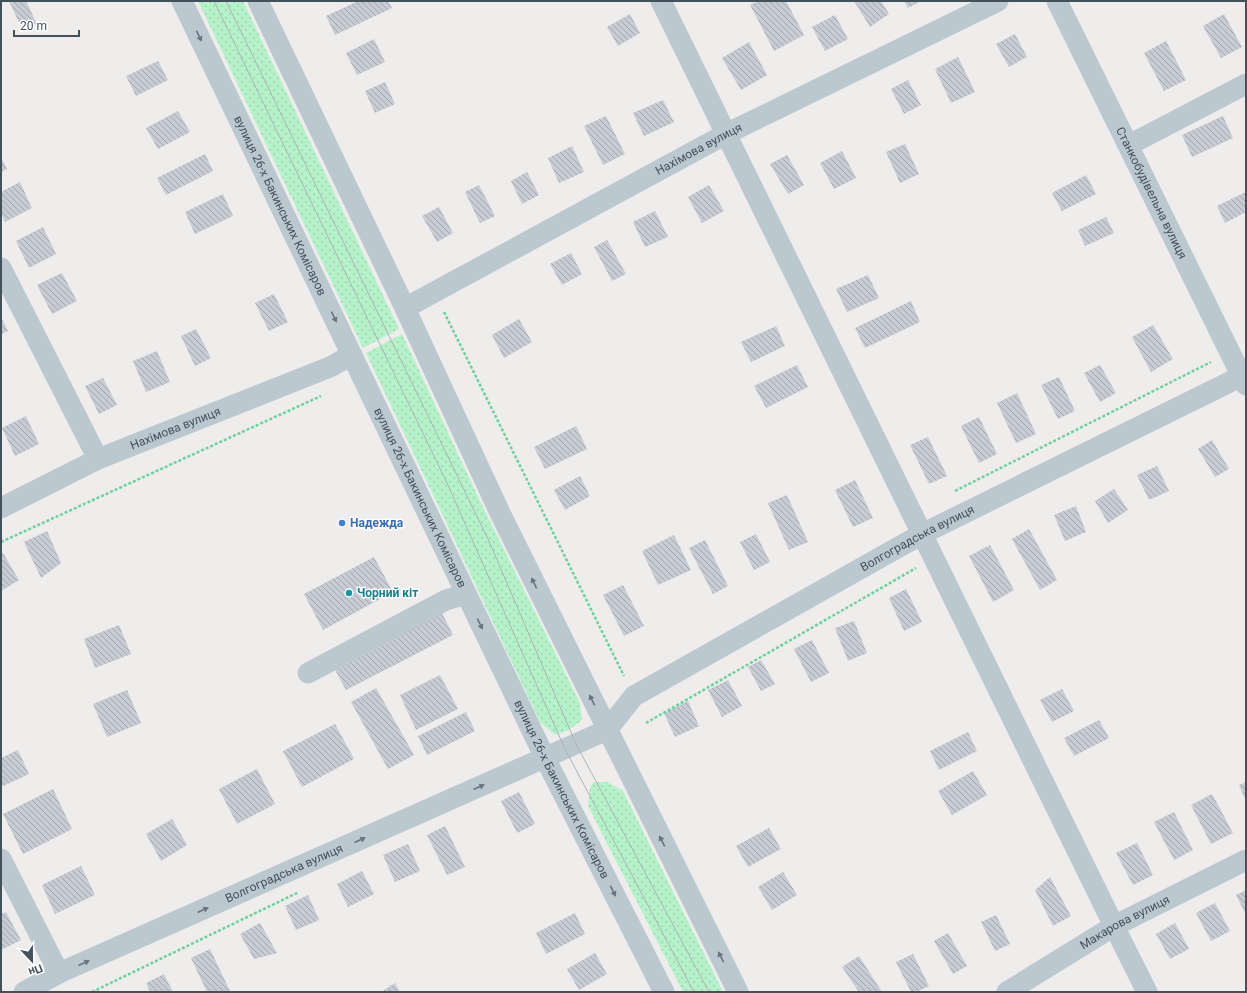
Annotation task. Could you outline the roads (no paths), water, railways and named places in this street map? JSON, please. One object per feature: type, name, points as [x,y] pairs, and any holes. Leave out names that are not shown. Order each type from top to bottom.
[{"type":"street","name":"вулиця 26-х Бакинських Комісаров","points":[[182,1],[545,758],[664,992]]},
{"type":"street","points":[[258,1],[405,308],[500,513],[738,992]]},
{"type":"street","points":[[661,1],[1147,992]]},
{"type":"street","name":"Нахімова вулиця","points":[[405,308],[726,134],[998,1]]},
{"type":"street","name":"Станкобудівельна вулиця","points":[[1057,1],[1230,352],[1245,378]]},
{"type":"street","points":[[1129,145],[1246,84]]},
{"type":"street","points":[[1,268],[98,459]]},
{"type":"street","name":"Нахімова вулиця","points":[[1,508],[98,459],[330,367],[352,355]]},
{"type":"street","name":"Волгоградська вулиця","points":[[24,992],[59,974],[607,730],[634,696],[922,534],[1245,378]]},
{"type":"street","points":[[308,673],[446,600],[466,594]]},
{"type":"street","points":[[1,859],[59,974]]},
{"type":"street","name":"Макарова вулиця","points":[[1007,992],[1114,926],[1246,860]]},
{"type":"tram line","points":[[214,1],[447,483],[565,749],[694,992]]},
{"type":"tram line","points":[[226,1],[488,539],[576,744],[709,992]]},
{"type":"place","name":"Надежда","points":[[342,523]]},
{"type":"place","name":"Чорний кіт","points":[[349,593]]}]
